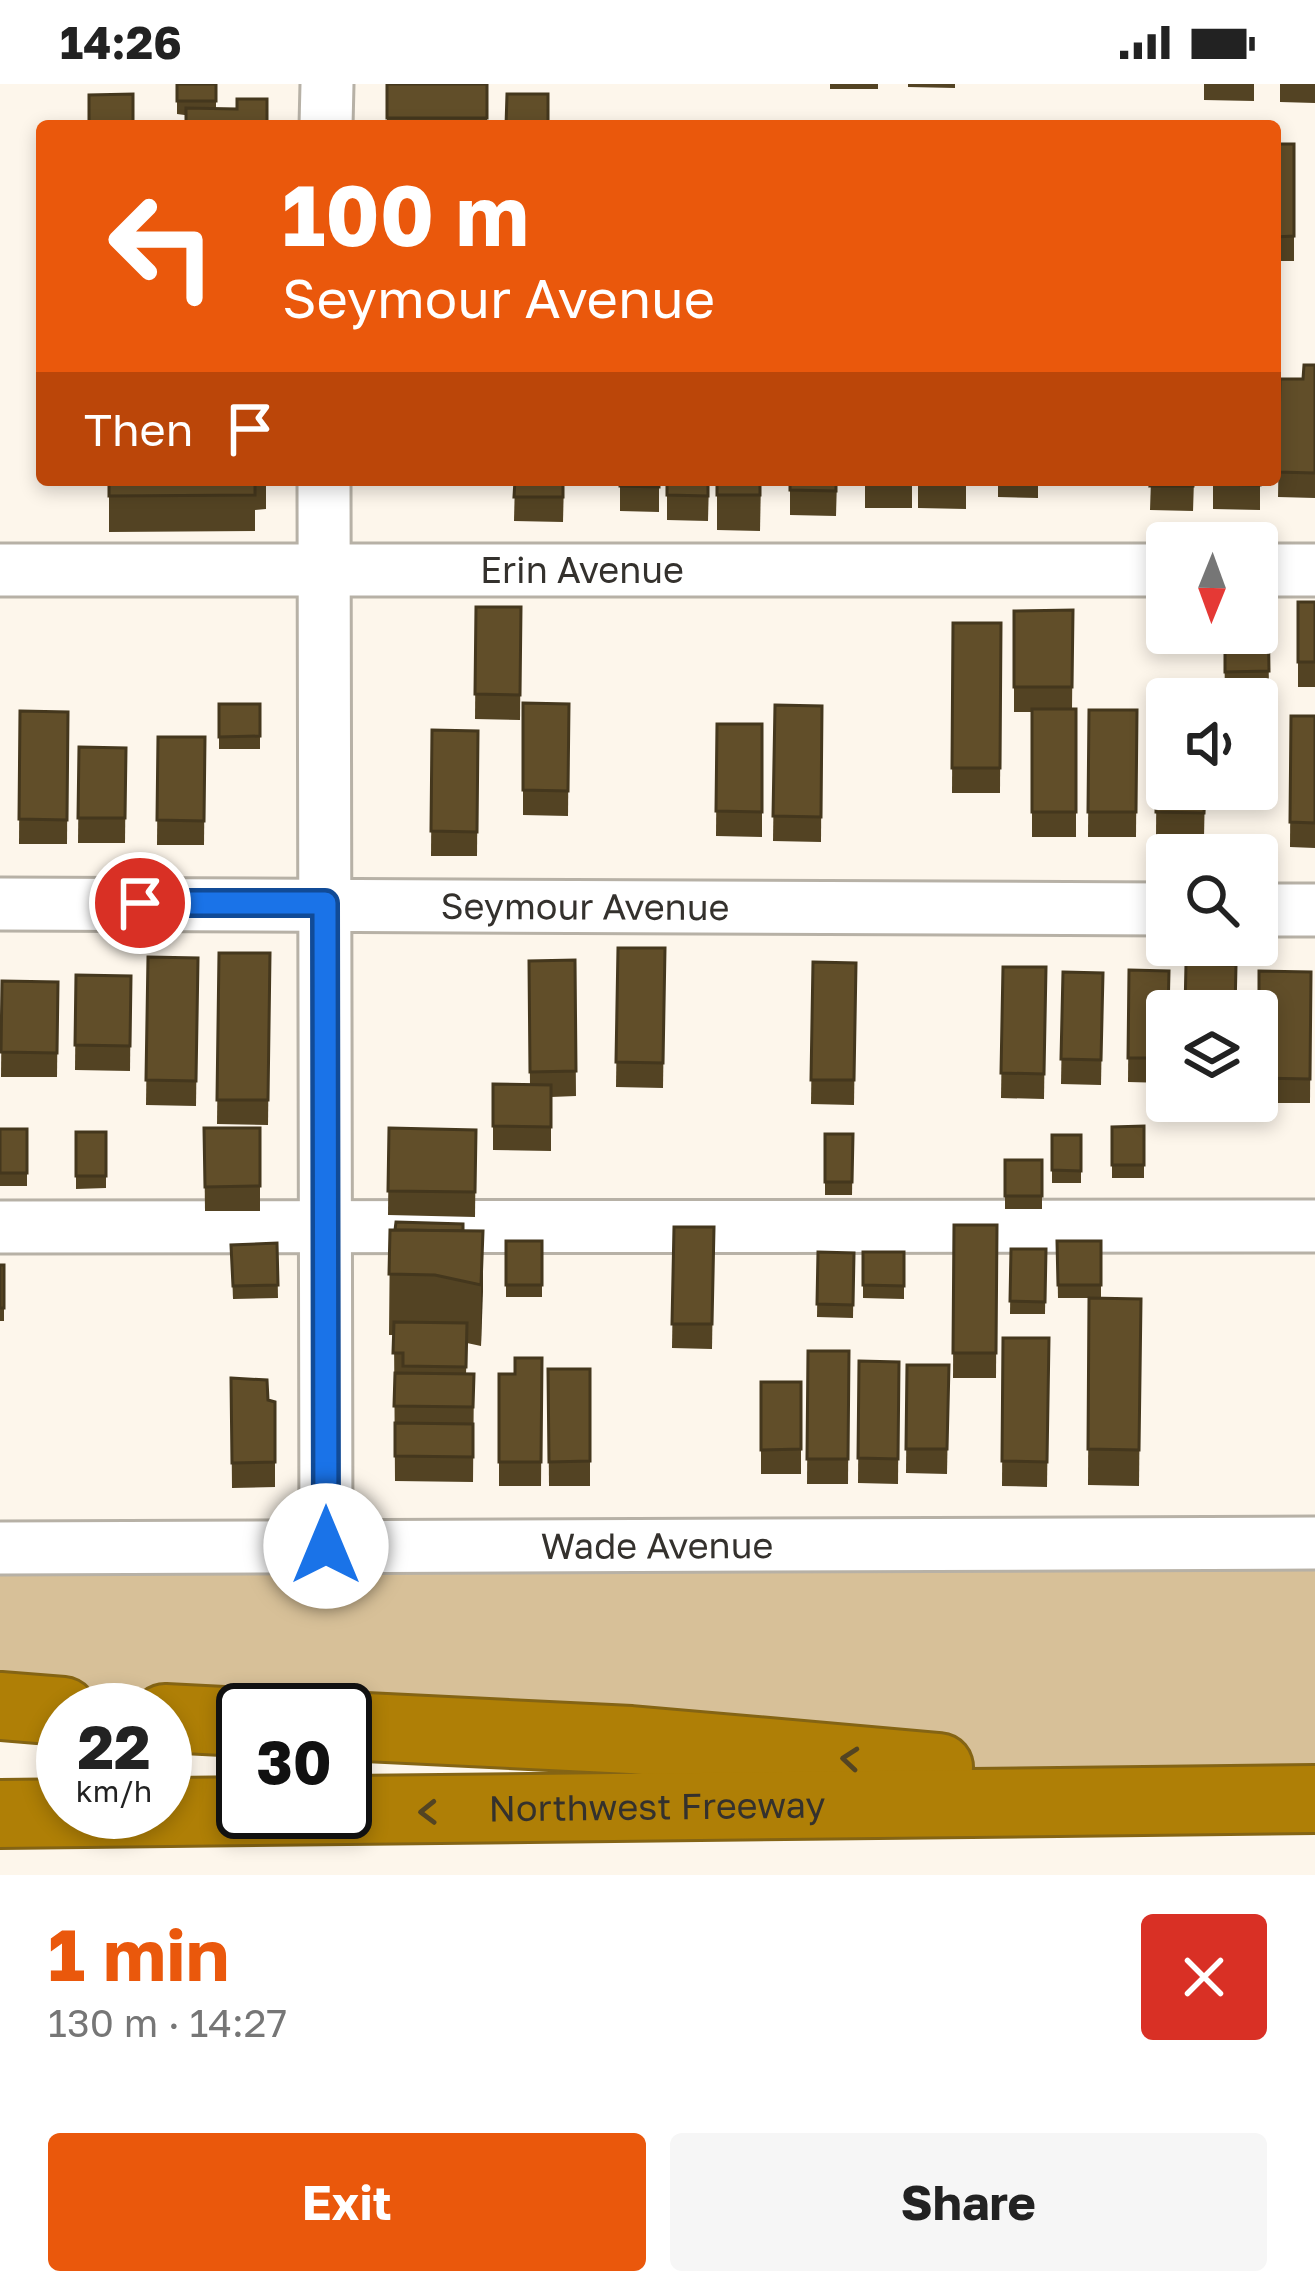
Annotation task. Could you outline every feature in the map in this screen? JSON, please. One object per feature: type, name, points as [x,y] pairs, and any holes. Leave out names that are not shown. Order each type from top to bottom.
[{"type":"highway","points":[[0,1706],[36,1709]]},
{"type":"highway","points":[[372,1727],[631,1740],[1308,1799]]},
{"type":"highway","name":"Northwest Freeway","points":[[0,1814],[1308,1799]]},
{"type":"street","points":[[326,120],[327,84]]},
{"type":"street","points":[[324,486],[326,1546]]},
{"type":"street","name":"Erin Avenue","points":[[0,570],[324,566],[1146,570]]},
{"type":"street","points":[[1278,570],[1315,571]]},
{"type":"street","name":"Seymour Avenue","points":[[0,904],[1146,909]]},
{"type":"street","points":[[1278,910],[1315,910]]},
{"type":"street","points":[[0,1227],[326,1223],[1315,1226]]},
{"type":"street","name":"Wade Avenue","points":[[0,1549],[1315,1544]]},
{"type":"shaded area","points":[[1315,1543],[1315,1799],[372,1712],[372,1683],[216,1683],[216,1709],[192,1708],[192,1683],[36,1683],[36,1706],[0,1706],[0,1549]]},
{"type":"building","points":[[177,84],[216,84],[216,101],[177,101]]},
{"type":"building","points":[[387,84],[487,84],[487,118],[387,118]]},
{"type":"building","points":[[133,94],[133,120],[89,120],[89,95]]},
{"type":"building","points":[[507,94],[548,94],[548,120],[506,120]]},
{"type":"building","points":[[237,99],[267,99],[267,120],[186,120],[186,108],[237,109]]},
{"type":"building","points":[[1281,144],[1294,144],[1294,236],[1281,237]]},
{"type":"building","points":[[1304,365],[1315,365],[1315,473],[1281,472],[1281,379],[1303,379]]},
{"type":"building","points":[[109,486],[255,486],[255,495],[109,496]]},
{"type":"building","points":[[515,486],[563,486],[563,497],[514,497]]},
{"type":"building","points":[[667,486],[708,486],[708,496],[667,495]]},
{"type":"building","points":[[717,486],[760,486],[760,495],[717,495]]},
{"type":"building","points":[[790,486],[836,486],[836,491],[790,490]]},
{"type":"building","points":[[1298,602],[1315,602],[1315,662],[1298,662]]},
{"type":"building","points":[[476,607],[521,607],[520,695],[475,694]]},
{"type":"building","points":[[1073,610],[1072,687],[1014,687],[1014,611]]},
{"type":"building","points":[[953,623],[1001,623],[1000,768],[952,768]]},
{"type":"building","points":[[1225,654],[1269,654],[1269,671],[1225,672]]},
{"type":"building","points":[[523,703],[569,704],[568,791],[523,790]]},
{"type":"building","points":[[219,704],[260,704],[260,736],[219,737]]},
{"type":"building","points":[[775,705],[822,706],[821,817],[773,816]]},
{"type":"building","points":[[1032,709],[1076,709],[1076,812],[1032,812]]},
{"type":"building","points":[[1089,710],[1137,710],[1136,812],[1088,812]]},
{"type":"building","points":[[20,711],[68,712],[67,820],[19,819]]},
{"type":"building","points":[[1291,716],[1315,716],[1315,823],[1290,822]]},
{"type":"building","points":[[717,724],[762,724],[762,812],[716,811]]},
{"type":"building","points":[[432,730],[478,731],[477,832],[431,831]]},
{"type":"building","points":[[158,737],[205,737],[204,821],[157,820]]},
{"type":"building","points":[[79,747],[126,748],[125,818],[78,818]]},
{"type":"building","points":[[1156,810],[1204,810],[1204,813]]},
{"type":"building","points":[[618,948],[665,948],[663,1063],[616,1062]]},
{"type":"building","points":[[219,953],[270,953],[268,1100],[217,1100]]},
{"type":"building","points":[[148,957],[198,958],[196,1081],[146,1080]]},
{"type":"building","points":[[575,960],[576,1071],[530,1072],[529,961]]},
{"type":"building","points":[[813,962],[856,963],[854,1080],[811,1080]]},
{"type":"building","points":[[1186,966],[1236,966],[1235,990],[1185,990]]},
{"type":"building","points":[[1003,967],[1046,967],[1044,1074],[1001,1073]]},
{"type":"building","points":[[1129,970],[1169,971],[1169,990],[1146,990],[1146,1058],[1128,1058]]},
{"type":"building","points":[[1259,971],[1311,972],[1310,1079],[1278,1078],[1278,990],[1259,990]]},
{"type":"building","points":[[1063,972],[1103,973],[1101,1060],[1061,1059]]},
{"type":"building","points":[[76,975],[131,976],[130,1046],[75,1045]]},
{"type":"building","points":[[2,981],[58,982],[57,1053],[1,1052]]},
{"type":"building","points":[[493,1084],[551,1085],[551,1127],[493,1126]]},
{"type":"building","points":[[1144,1126],[1144,1165],[1112,1165],[1112,1127]]},
{"type":"building","points":[[204,1128],[260,1128],[260,1186],[205,1187]]},
{"type":"building","points":[[389,1128],[476,1130],[475,1192],[388,1191]]},
{"type":"building","points":[[0,1129],[27,1129],[27,1173],[0,1173]]},
{"type":"building","points":[[76,1132],[106,1132],[106,1176],[76,1176]]},
{"type":"building","points":[[825,1134],[853,1134],[852,1182],[825,1182]]},
{"type":"building","points":[[1052,1135],[1081,1135],[1081,1171],[1052,1170]]},
{"type":"building","points":[[1005,1160],[1042,1160],[1042,1196],[1005,1196]]},
{"type":"building","points":[[396,1222],[463,1224],[463,1231],[395,1230]]},
{"type":"building","points":[[954,1225],[997,1225],[996,1353],[953,1353]]},
{"type":"building","points":[[674,1227],[714,1227],[712,1324],[672,1324]]},
{"type":"building","points":[[390,1230],[483,1231],[481,1285],[435,1275],[389,1274]]},
{"type":"building","points":[[506,1241],[542,1241],[542,1285],[506,1285]]},
{"type":"building","points":[[1057,1241],[1101,1241],[1101,1285],[1058,1285]]},
{"type":"building","points":[[277,1243],[278,1285],[233,1286],[231,1245]]},
{"type":"building","points":[[1011,1249],[1046,1249],[1045,1302],[1010,1301]]},
{"type":"building","points":[[818,1252],[854,1253],[853,1305],[817,1304]]},
{"type":"building","points":[[863,1252],[904,1252],[904,1286],[863,1285]]},
{"type":"building","points":[[0,1265],[4,1265],[4,1308],[0,1308]]},
{"type":"building","points":[[1089,1298],[1141,1299],[1139,1450],[1088,1449]]},
{"type":"building","points":[[394,1322],[467,1323],[466,1367],[403,1366],[403,1353],[393,1353]]},
{"type":"building","points":[[1003,1338],[1049,1338],[1047,1462],[1002,1461]]},
{"type":"building","points":[[808,1351],[849,1351],[848,1459],[807,1459]]},
{"type":"building","points":[[515,1358],[542,1358],[541,1462],[499,1462],[499,1374],[515,1374]]},
{"type":"building","points":[[859,1361],[899,1362],[898,1459],[858,1458]]},
{"type":"building","points":[[907,1365],[949,1365],[947,1449],[906,1449]]},
{"type":"building","points":[[548,1369],[590,1369],[590,1461],[549,1462]]},
{"type":"building","points":[[395,1373],[474,1374],[473,1407],[394,1406]]},
{"type":"building","points":[[231,1378],[267,1380],[268,1400],[275,1402],[275,1462],[232,1463]]},
{"type":"building","points":[[761,1382],[801,1382],[801,1449],[761,1450]]},
{"type":"building","points":[[395,1423],[473,1424],[473,1457],[395,1456]]},
{"type":"route","points":[[140,903],[325,903],[326,1546]]}]
